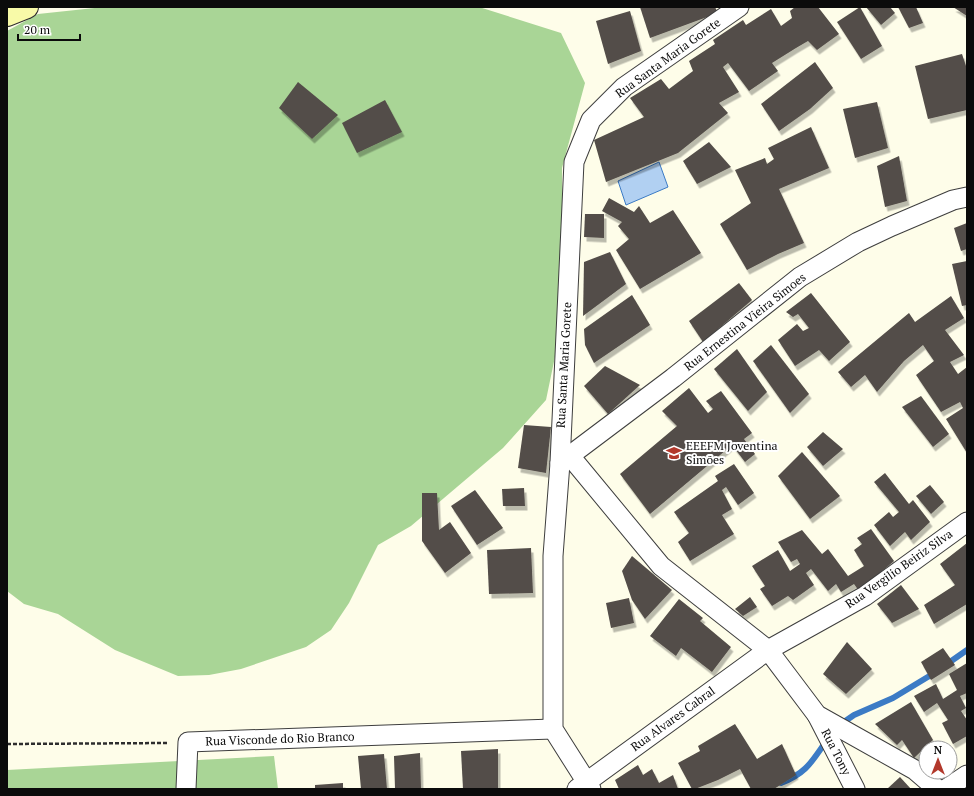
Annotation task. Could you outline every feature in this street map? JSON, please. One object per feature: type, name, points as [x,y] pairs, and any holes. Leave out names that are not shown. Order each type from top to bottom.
[{"type":"street","points":[[7,15],[27,7]]},
{"type":"street","name":"Rua Santa Maria Gorete","points":[[553,729],[553,556],[565,460],[574,162],[591,120],[624,87],[739,7]]},
{"type":"street","name":"Rua Ernestina Vieira Simoes","points":[[565,460],[673,378],[800,277],[858,242],[953,200],[967,197]]},
{"type":"street","points":[[565,460],[661,566],[768,650],[817,715],[916,770],[937,789]]},
{"type":"street","name":"Rua Vergilio Beiriz Silva","points":[[768,650],[865,596],[967,522]]},
{"type":"street","name":"Rua Alvares Cabral","points":[[585,787],[768,650]]},
{"type":"street","name":"Rua Tony","points":[[817,715],[855,789]]},
{"type":"street","points":[[553,729],[585,787]]},
{"type":"street","name":"Rua Visconde do Rio Branco","points":[[188,742],[553,729]]},
{"type":"street","points":[[186,789],[188,742]]},
{"type":"street","points":[[946,789],[967,775]]},
{"type":"path","name":"Rua Visconde do Rio Branco","points":[[7,744],[188,742]]},
{"type":"green space","points":[[104,7],[479,7],[561,33],[585,83],[562,168],[563,318],[546,400],[503,448],[411,526],[378,545],[349,603],[331,630],[306,647],[241,669],[209,675],[178,676],[115,650],[58,614],[24,604],[7,591],[7,31],[38,14]]},
{"type":"green space","points":[[274,756],[278,789],[7,789],[7,770]]},
{"type":"water","points":[[659,162],[668,187],[626,205],[618,181]]},
{"type":"building","points":[[640,7],[715,7],[718,13],[650,38]]},
{"type":"building","points":[[795,7],[818,7],[839,34],[817,50],[808,41],[772,63],[778,71],[749,91],[728,63],[723,67],[739,92],[719,103],[728,113],[678,153],[606,182],[594,140],[644,117],[630,98],[661,79],[669,89],[693,71],[689,61],[715,44],[713,40],[743,20],[746,25],[771,9],[781,26],[792,18],[790,11]]},
{"type":"building","points":[[860,7],[882,46],[861,59],[837,22]]},
{"type":"building","points":[[866,7],[890,7],[895,13],[881,25]]},
{"type":"building","points":[[898,7],[916,7],[923,23],[909,28]]},
{"type":"building","points":[[953,7],[967,7],[967,16]]},
{"type":"building","points":[[630,11],[641,51],[608,64],[596,21]]},
{"type":"building","points":[[962,54],[967,69],[967,110],[928,119],[915,66]]},
{"type":"building","points":[[815,62],[833,88],[810,109],[779,131],[761,104]]},
{"type":"building","points":[[298,82],[338,115],[312,139],[279,108]]},
{"type":"building","points":[[385,100],[402,132],[357,153],[342,123]]},
{"type":"building","points":[[877,102],[888,148],[855,158],[843,109]]},
{"type":"building","points":[[811,127],[829,168],[779,189],[804,243],[747,270],[720,224],[751,203],[735,170],[765,158],[767,164],[774,159],[768,148]]},
{"type":"building","points":[[709,142],[731,167],[697,184],[683,161]]},
{"type":"building","points":[[899,156],[907,201],[885,207],[877,166]]},
{"type":"building","points":[[609,198],[634,212],[639,206],[650,223],[673,210],[701,253],[640,289],[616,250],[629,239],[618,226],[622,222],[602,211]]},
{"type":"building","points":[[585,214],[604,214],[604,238],[584,237]]},
{"type":"building","points":[[967,223],[967,249],[961,251],[954,228]]},
{"type":"building","points":[[610,252],[626,284],[583,316],[584,262]]},
{"type":"building","points":[[967,261],[967,305],[962,306],[952,264]]},
{"type":"building","points":[[739,283],[752,300],[703,342],[689,321]]},
{"type":"building","points":[[811,293],[850,342],[829,361],[819,350],[795,366],[778,340],[797,324],[803,331],[809,328],[798,314],[793,317],[786,312]]},
{"type":"building","points":[[632,295],[650,325],[594,363],[585,345],[584,329]]},
{"type":"building","points":[[951,296],[964,318],[945,330],[964,355],[950,362],[958,374],[967,367],[967,453],[946,419],[963,408],[960,402],[941,412],[916,375],[934,361],[923,345],[904,361],[877,392],[865,375],[851,387],[838,372],[909,313],[915,322]]},
{"type":"building","points":[[771,345],[809,394],[790,413],[753,361]]},
{"type":"building","points":[[737,349],[767,392],[748,411],[714,369]]},
{"type":"building","points":[[605,366],[640,385],[608,414],[584,386]]},
{"type":"building","points":[[689,388],[708,413],[713,409],[706,401],[721,391],[752,433],[744,439],[755,454],[745,462],[732,445],[650,514],[620,474],[677,426],[662,411]]},
{"type":"building","points":[[921,396],[949,434],[933,447],[902,407]]},
{"type":"building","points":[[524,425],[551,427],[546,473],[518,468]]},
{"type":"building","points":[[823,432],[843,449],[823,466],[807,447]]},
{"type":"building","points":[[802,452],[840,496],[810,519],[778,476]]},
{"type":"building","points":[[734,464],[754,493],[738,505],[726,487],[722,490],[732,509],[722,515],[734,534],[690,561],[678,542],[689,533],[674,512],[718,481],[715,476]]},
{"type":"building","points":[[885,473],[909,504],[913,500],[930,522],[911,540],[905,532],[890,546],[874,525],[889,512],[893,517],[899,512],[874,482]]},
{"type":"building","points":[[930,485],[944,502],[931,514],[916,496]]},
{"type":"building","points":[[524,488],[525,506],[503,506],[502,489]]},
{"type":"building","points":[[475,490],[503,528],[477,545],[451,506]]},
{"type":"building","points":[[422,493],[437,493],[439,530],[450,522],[471,553],[445,573],[422,541]]},
{"type":"building","points":[[871,529],[894,561],[859,591],[854,584],[841,592],[836,584],[828,591],[811,569],[806,573],[814,585],[793,600],[788,596],[772,606],[760,589],[765,586],[752,566],[778,550],[790,571],[800,564],[797,559],[791,562],[778,542],[802,530],[822,554],[828,549],[848,576],[864,566],[854,550],[862,544],[857,538]]},
{"type":"building","points":[[967,543],[967,604],[934,624],[924,605],[955,585],[940,564]]},
{"type":"building","points":[[531,548],[533,593],[489,594],[487,550]]},
{"type":"building","points":[[632,556],[672,590],[645,619],[632,600],[622,571]]},
{"type":"building","points":[[901,585],[919,609],[892,623],[877,604]]},
{"type":"building","points":[[750,597],[757,607],[743,616],[735,609]]},
{"type":"building","points":[[629,598],[634,623],[611,628],[606,603]]},
{"type":"building","points":[[679,599],[703,618],[700,621],[731,647],[712,672],[681,648],[676,656],[650,636]]},
{"type":"building","points":[[847,642],[872,669],[846,694],[823,674]]},
{"type":"building","points":[[943,648],[955,665],[931,680],[921,662]]},
{"type":"building","points":[[967,663],[967,693],[960,696],[966,708],[961,711],[967,720],[967,736],[958,741],[951,740],[942,723],[948,720],[937,703],[924,712],[914,696],[936,684],[943,699],[957,690],[949,674]]},
{"type":"building","points":[[911,702],[933,740],[918,740],[918,754],[914,758],[902,740],[897,745],[875,724]]},
{"type":"building","points":[[735,724],[757,759],[782,744],[796,775],[774,789],[751,789],[740,769],[718,780],[692,789],[678,763],[700,751],[698,746]]},
{"type":"building","points":[[498,749],[498,789],[463,789],[461,751]]},
{"type":"building","points":[[420,753],[421,789],[395,789],[394,756]]},
{"type":"building","points":[[384,754],[387,789],[361,789],[358,756]]},
{"type":"building","points":[[638,765],[643,775],[652,769],[659,783],[673,775],[678,789],[619,789],[615,780]]},
{"type":"building","points":[[900,777],[911,789],[887,789]]},
{"type":"building","points":[[343,783],[343,789],[315,789],[315,785]]},
{"type":"waterway","points":[[947,664],[967,650]]},
{"type":"waterway","points":[[841,724],[854,715],[893,698],[936,672]]},
{"type":"waterway","points":[[781,783],[803,771],[827,740]]},
{"type":"place","name":"EEEFM Joventina Simões","points":[[674,453]]}]
